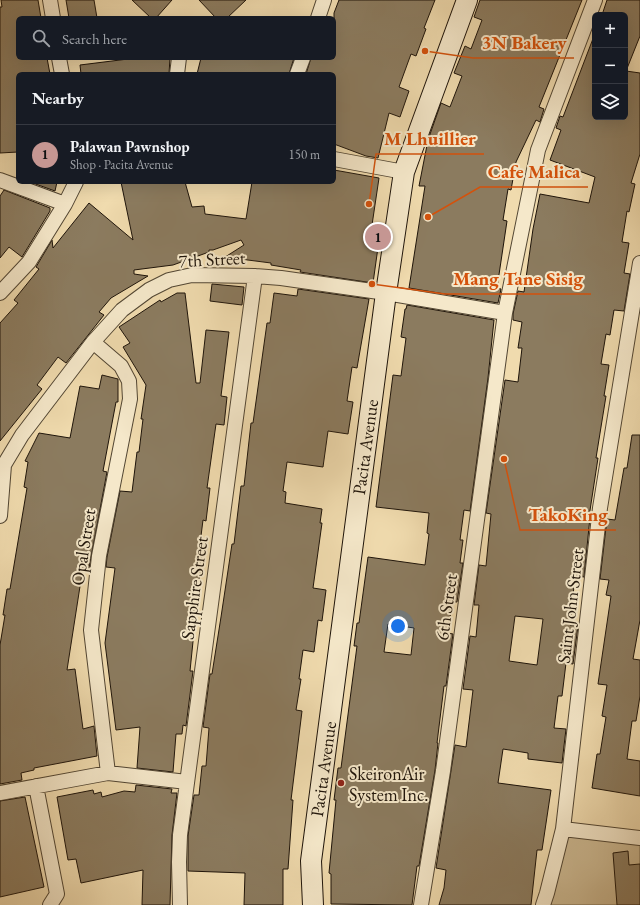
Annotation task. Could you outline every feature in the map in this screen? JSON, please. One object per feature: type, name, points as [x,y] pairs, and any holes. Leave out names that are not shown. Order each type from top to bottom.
[{"type":"main road","name":"Pacita Avenue","points":[[313,905],[311,861],[386,293],[404,172],[467,0]]},
{"type":"street","points":[[50,0],[53,16]]},
{"type":"street","points":[[319,16],[324,0]]},
{"type":"street","name":"6th Street","points":[[421,905],[443,771],[506,313],[538,150],[595,0]]},
{"type":"street","points":[[59,60],[62,72]]},
{"type":"street","points":[[177,72],[179,60]]},
{"type":"street","points":[[298,72],[302,60]]},
{"type":"street","points":[[336,159],[404,172]]},
{"type":"street","points":[[0,180],[65,204]]},
{"type":"street","points":[[0,293],[29,262],[65,204],[75,184]]},
{"type":"street","name":"Saint John Street","points":[[543,905],[563,829],[600,508],[640,263]]},
{"type":"street","name":"7th Street","points":[[2,465],[22,435],[93,342],[122,310],[149,290],[169,280],[192,275],[281,278],[386,293],[506,313]]},
{"type":"street","name":"Sapphire Street","points":[[180,905],[180,849],[187,782],[255,276]]},
{"type":"street","name":"Opal Street","points":[[93,342],[121,366],[129,381],[130,393],[129,407],[99,556],[91,630],[108,773]]},
{"type":"street","points":[[0,516],[2,465]]},
{"type":"street","points":[[0,793],[108,773],[187,782]]},
{"type":"street","points":[[36,786],[57,894],[50,905]]},
{"type":"street","points":[[563,829],[640,838]]},
{"type":"shaded area","points":[[569,836],[640,842],[640,905],[546,905],[562,846]]},
{"type":"building","points":[[1,0],[38,0],[41,16],[16,16],[16,60],[47,60],[50,72],[16,72],[16,152],[0,153],[0,7],[2,7]]},
{"type":"building","points":[[66,0],[94,0],[97,16],[69,16]]},
{"type":"building","points":[[132,0],[172,0],[158,16],[149,16]]},
{"type":"building","points":[[199,0],[246,0],[229,16],[214,16]]},
{"type":"building","points":[[339,0],[435,0],[424,28],[426,29],[416,56],[411,54],[399,87],[409,91],[400,117],[389,113],[378,158],[366,156],[336,145],[336,72],[307,72],[310,60],[336,60],[336,16],[334,16]]},
{"type":"building","points":[[480,0],[582,0],[539,107],[544,109],[540,122],[536,120],[516,162],[511,190],[508,189],[503,220],[507,221],[497,288],[501,289],[498,303],[409,288],[425,186],[419,186],[428,140],[441,103],[450,107],[462,76],[454,73],[465,46],[471,49],[482,20],[474,17]]},
{"type":"building","points":[[607,0],[640,0],[640,36],[628,66],[628,12],[603,12]]},
{"type":"building","points":[[592,41],[592,120],[628,120],[628,71],[640,73],[640,154],[631,183],[635,184],[629,212],[627,211],[622,242],[629,243],[624,273],[630,274],[624,311],[614,310],[610,335],[606,334],[601,364],[609,365],[604,396],[606,396],[596,458],[598,458],[589,517],[584,577],[575,576],[570,625],[578,626],[573,664],[566,663],[562,696],[558,696],[554,728],[566,729],[562,763],[528,759],[528,753],[503,749],[498,783],[551,790],[542,850],[537,850],[531,905],[439,905],[444,888],[446,870],[436,868],[455,745],[466,747],[473,690],[463,689],[470,636],[476,637],[479,605],[474,605],[479,565],[486,566],[491,514],[486,513],[505,380],[518,382],[522,348],[518,348],[522,322],[513,320],[513,314],[518,291],[524,292],[533,229],[540,194],[589,203],[595,177],[550,160],[561,130],[556,128],[560,116],[563,117]],"holes":[[[515,616],[543,619],[537,665],[509,661]]]},
{"type":"building","points":[[120,60],[170,60],[169,72],[81,72],[80,65]]},
{"type":"building","points":[[200,60],[293,60],[290,72],[198,72]]},
{"type":"building","points":[[336,170],[379,178],[372,225],[381,226],[373,283],[300,272],[301,270],[271,265],[271,263],[240,259],[245,257],[222,259],[244,245],[241,240],[209,250],[209,252],[173,265],[134,270],[134,274],[148,276],[111,298],[99,312],[104,315],[66,363],[58,357],[37,385],[42,389],[0,441],[0,323],[18,303],[14,300],[39,269],[36,267],[52,240],[53,248],[89,203],[133,240],[121,184],[186,184],[192,207],[204,206],[205,214],[246,219],[252,184],[336,184]]},
{"type":"building","points":[[36,184],[57,184],[55,191]]},
{"type":"building","points":[[4,190],[50,208],[50,211],[22,257],[9,247],[0,258],[0,196]]},
{"type":"building","points":[[212,284],[244,287],[242,305],[210,301]]},
{"type":"building","points":[[298,289],[369,299],[357,368],[352,367],[347,401],[353,402],[348,434],[328,431],[323,467],[287,462],[283,491],[286,492],[285,503],[322,509],[320,523],[322,523],[313,588],[326,590],[322,621],[318,620],[314,652],[303,650],[299,679],[301,679],[296,710],[302,711],[291,800],[293,800],[288,869],[283,869],[283,905],[244,905],[245,873],[188,871],[188,836],[194,795],[199,795],[202,766],[206,766],[209,728],[203,727],[210,674],[212,674],[232,544],[234,544],[241,486],[244,486],[251,423],[253,423],[267,323],[270,323],[274,293],[297,296]]},
{"type":"building","points":[[177,293],[185,293],[196,383],[200,383],[206,330],[229,332],[221,396],[227,397],[224,425],[216,424],[207,488],[210,488],[206,521],[203,520],[199,552],[202,553],[190,671],[193,671],[186,726],[183,725],[182,734],[176,734],[173,772],[137,768],[140,727],[116,730],[105,643],[115,568],[106,567],[107,557],[120,491],[132,492],[137,452],[139,452],[143,419],[141,419],[146,385],[123,347],[130,343],[119,327],[160,300],[161,302]]},
{"type":"building","points":[[407,305],[494,320],[488,378],[470,511],[464,510],[460,540],[463,540],[460,563],[463,563],[457,602],[452,602],[448,633],[453,634],[446,686],[444,686],[435,770],[419,866],[417,866],[412,905],[331,904],[331,874],[329,873],[336,800],[334,800],[338,768],[341,768],[357,646],[354,646],[357,623],[359,623],[368,557],[425,565],[429,534],[427,533],[429,513],[376,507],[393,375],[401,376],[406,338],[401,337]],"holes":[[[388,624],[414,628],[411,655],[384,652]]]},
{"type":"building","points":[[102,375],[118,379],[118,402],[116,402],[103,471],[107,472],[89,568],[83,567],[67,670],[75,669],[83,729],[94,726],[97,756],[34,768],[34,770],[21,773],[22,780],[0,784],[0,645],[5,615],[3,615],[7,589],[10,589],[27,488],[24,487],[28,462],[25,461],[39,433],[70,438],[80,386],[99,389]]},
{"type":"building","points":[[632,435],[640,435],[640,620],[633,659],[640,660],[640,696],[636,721],[632,721],[627,759],[640,761],[640,796],[592,788],[597,754],[600,754],[606,717],[602,716],[607,685],[598,684],[611,596],[606,595],[609,580],[600,579],[607,519],[615,520],[624,468],[627,468]]},
{"type":"building","points":[[136,785],[172,789],[171,793],[177,793],[172,835],[170,905],[142,905],[143,870],[81,883],[76,859],[68,860],[57,797],[93,790],[94,794],[101,792],[102,797],[124,791],[135,792]]},
{"type":"building","points":[[25,797],[44,887],[0,897],[0,801]]},
{"type":"building","points":[[628,851],[629,865],[640,864],[640,905],[617,905],[613,853]]},
{"type":"place","name":"3N Bakery","points":[[425,51]]},
{"type":"place","name":"M Lhuillier","points":[[369,204]]},
{"type":"place","name":"Cafe Malica","points":[[428,217]]},
{"type":"place","name":"Palawan Pawnshop","points":[[378,237]]},
{"type":"place","name":"Mang Tane Sisig","points":[[372,284]]},
{"type":"place","name":"TakoKing","points":[[504,459]]},
{"type":"place","name":"SkeironAir System Inc.","points":[[341,783]]}]
